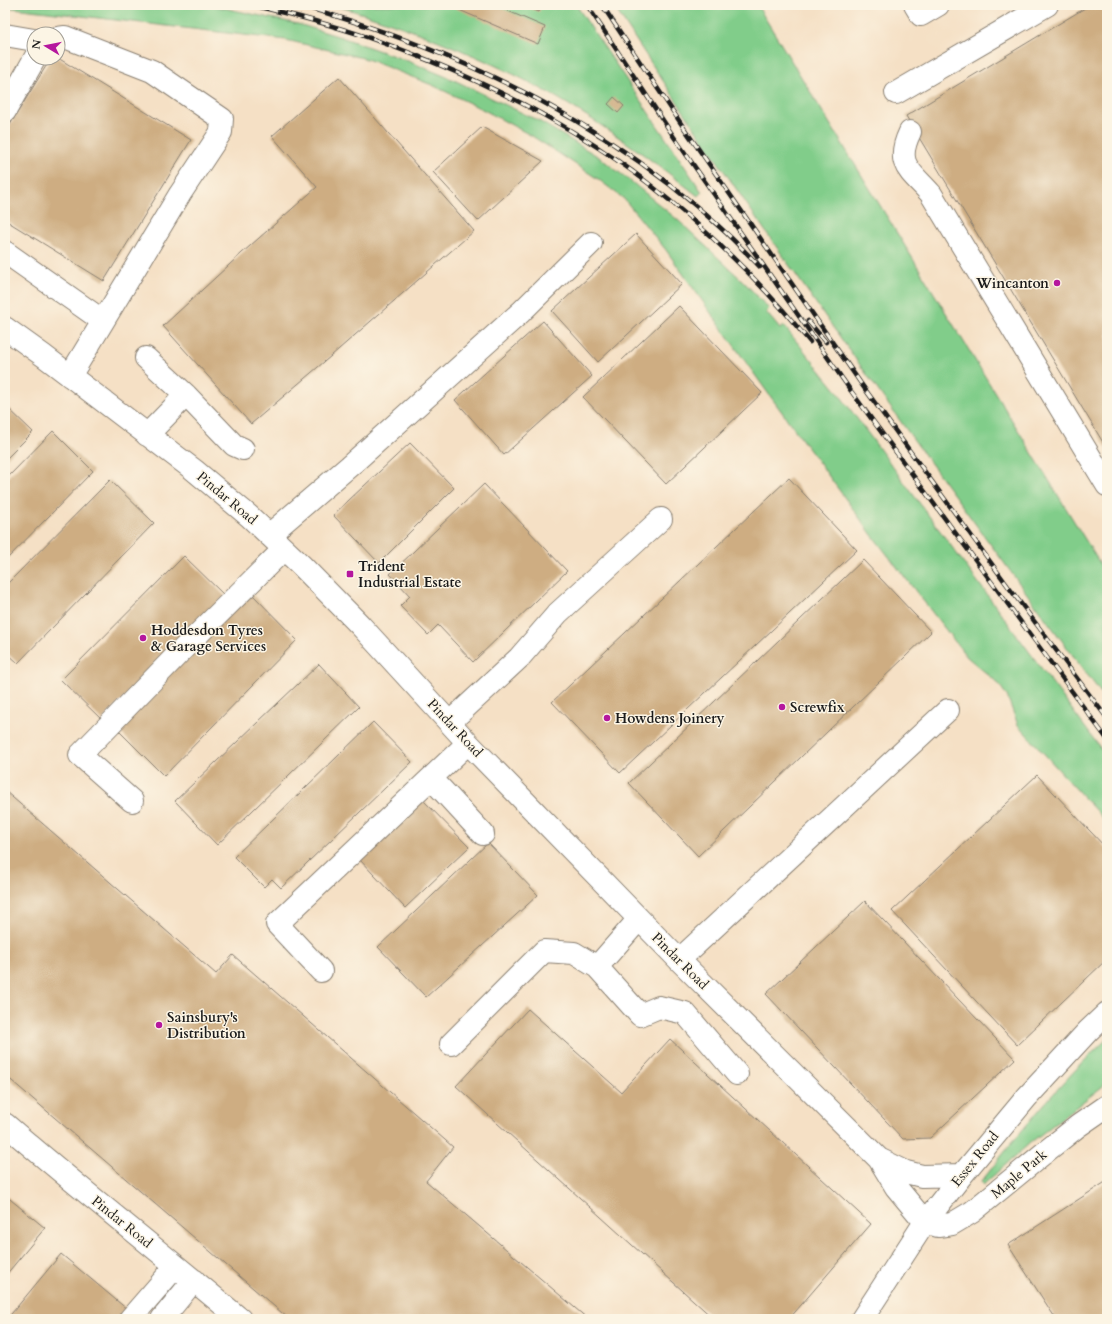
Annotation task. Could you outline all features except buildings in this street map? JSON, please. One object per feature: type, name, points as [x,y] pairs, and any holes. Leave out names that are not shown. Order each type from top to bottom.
[{"type":"street","points":[[915,5],[921,15],[938,5]]},
{"type":"street","points":[[896,93],[1047,5]]},
{"type":"street","points":[[5,35],[26,39]]},
{"type":"street","points":[[66,38],[152,71],[222,120],[221,132],[180,194],[70,376]]},
{"type":"street","points":[[5,111],[30,66]]},
{"type":"street","points":[[910,132],[905,143],[903,160],[909,171],[931,194],[1107,485]]},
{"type":"street","points":[[132,801],[80,755],[174,659],[276,542],[363,454],[521,312],[591,243]]},
{"type":"street","points":[[5,252],[103,321]]},
{"type":"street","name":"Pindar Road","points":[[5,328],[194,470],[249,516],[276,542],[360,626],[468,743],[638,919],[878,1159],[896,1187],[925,1222]]},
{"type":"street","points":[[146,358],[186,395],[234,445],[243,449]]},
{"type":"street","points":[[147,435],[186,395]]},
{"type":"street","points":[[450,722],[519,658],[558,613],[661,519]]},
{"type":"street","points":[[679,960],[948,710]]},
{"type":"street","points":[[321,971],[277,924],[468,743]]},
{"type":"street","points":[[431,778],[483,834]]},
{"type":"street","points":[[596,967],[638,919]]},
{"type":"street","points":[[451,1044],[544,951],[574,953],[596,967],[640,1015],[659,1007],[685,1013],[737,1074]]},
{"type":"street","name":"Essex Road","points":[[862,1319],[925,1222],[962,1175],[1027,1098],[1088,1031],[1107,1013]]},
{"type":"street","name":"Maple Park","points":[[925,1222],[938,1226],[952,1224],[972,1212],[1078,1126],[1107,1106]]},
{"type":"street","name":"Pindar Road","points":[[5,1124],[53,1166],[240,1319]]},
{"type":"street","name":"Pindar Road","points":[[878,1159],[906,1172],[922,1176],[962,1175]]},
{"type":"street","points":[[130,1319],[176,1266]]},
{"type":"street","points":[[162,1319],[194,1280]]},
{"type":"green space","points":[[5,5],[210,5],[298,24],[341,37],[408,61],[454,80],[539,121],[599,157],[679,221],[745,283],[769,309],[766,312],[780,329],[784,326],[836,390],[1107,757],[1107,823],[1018,725],[1007,696],[998,683],[967,657],[872,535],[666,250],[624,199],[598,179],[532,136],[484,110],[432,85],[367,59],[286,40],[5,7]]},
{"type":"green space","points":[[333,5],[576,5],[702,192],[698,196],[607,129],[549,93],[513,74],[477,57],[421,34],[368,15]]},
{"type":"green space","points":[[613,5],[757,5],[1107,575],[1107,701],[979,530],[792,270]]},
{"type":"green space","points":[[1107,1039],[1107,1083],[1030,1143],[983,1185],[981,1182],[1041,1108],[1073,1072]]},
{"type":"railway","points":[[251,5],[338,28],[404,51],[514,99],[583,138],[648,183],[692,219],[734,258],[773,299],[810,342]]},
{"type":"railway","points":[[299,5],[363,25],[426,48],[488,75],[548,105],[605,139],[660,177],[712,220],[760,267]]},
{"type":"railway","points":[[587,5],[674,137],[851,391],[1107,739]]},
{"type":"railway","points":[[602,5],[684,128],[862,385],[1010,589],[1107,718]]},
{"type":"railway","points":[[808,321],[826,342]]},
{"type":"place","name":"Wincanton","points":[[1057,283]]},
{"type":"place","name":"Trident Industrial Estate","points":[[350,574]]},
{"type":"place","name":"Hoddesdon Tyres & Garage Services","points":[[143,638]]},
{"type":"place","name":"Screwfix","points":[[782,707]]},
{"type":"place","name":"Howdens Joinery","points":[[607,718]]},
{"type":"place","name":"Sainsbury's Distribution","points":[[159,1025]]}]
